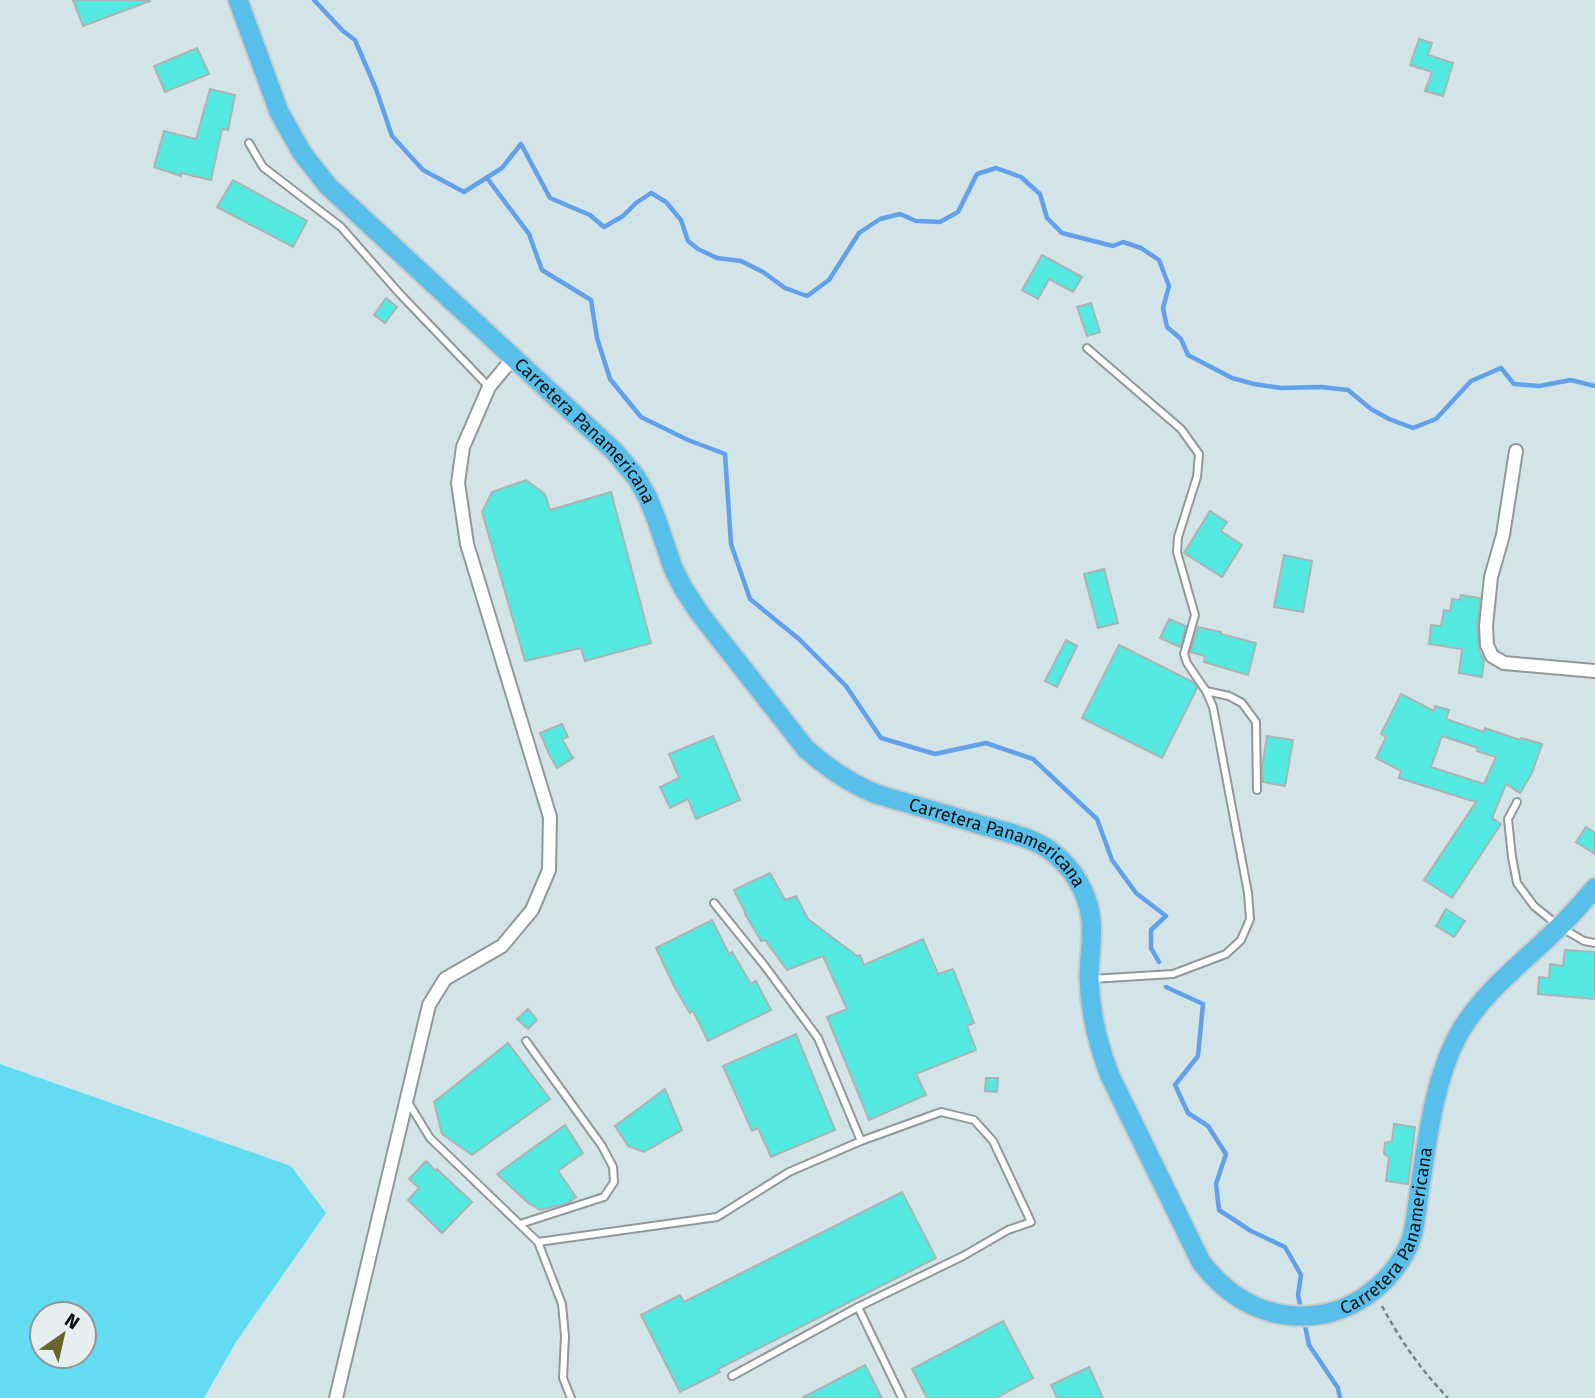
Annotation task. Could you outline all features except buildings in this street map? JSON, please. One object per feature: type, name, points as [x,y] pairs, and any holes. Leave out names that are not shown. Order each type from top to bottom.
[{"type":"highway","name":"Carretera Panamericana","points":[[239,0],[279,112],[314,169],[328,186],[626,464],[647,496],[673,568],[689,597],[793,733],[815,757],[841,777],[876,794],[1014,834],[1045,847],[1060,858],[1072,872],[1082,888],[1091,920],[1089,979],[1096,1034],[1110,1076],[1201,1262],[1228,1292],[1272,1313],[1313,1315],[1337,1311],[1356,1302],[1386,1280],[1399,1264],[1416,1225],[1435,1101],[1450,1051],[1477,1008],[1506,976],[1560,927],[1595,888]]},
{"type":"street","points":[[337,1398],[429,1005],[445,979],[502,946],[532,910],[549,870],[550,817],[467,544],[458,483],[463,447],[489,387],[513,358]]},
{"type":"street","points":[[1516,451],[1503,535],[1491,577],[1486,626],[1487,645],[1492,656],[1504,663],[1595,671]]},
{"type":"lane","points":[[248,143],[263,167],[341,228],[400,295],[489,387]]},
{"type":"lane","points":[[1087,348],[1181,429],[1199,454],[1197,477],[1178,537],[1177,552],[1195,615],[1184,654],[1213,707],[1248,893],[1250,919],[1241,940],[1226,954],[1173,974],[1089,979]]},
{"type":"lane","points":[[1206,691],[1228,696],[1242,703],[1256,722],[1257,790]]},
{"type":"lane","points":[[1517,802],[1508,819],[1517,883],[1534,906],[1560,927],[1584,942],[1595,943]]},
{"type":"lane","points":[[714,903],[818,1038],[861,1141]]},
{"type":"lane","points":[[520,1224],[604,1197],[614,1182],[613,1167],[602,1146],[526,1041]]},
{"type":"lane","points":[[407,1100],[430,1138],[538,1242],[562,1304],[565,1336],[563,1378],[570,1398]]},
{"type":"lane","points":[[538,1242],[717,1217],[789,1172],[861,1141],[942,1112],[974,1120],[993,1141],[1031,1222],[1008,1230],[962,1256],[858,1307],[732,1376]]},
{"type":"lane","points":[[858,1307],[902,1398]]},
{"type":"path","points":[[1374,1291],[1414,1359],[1448,1398]]},
{"type":"shaded area","points":[[0,0],[1595,0],[1595,1398],[204,1398],[236,1342],[291,1166],[0,1064]]},
{"type":"shaded area","points":[[0,1064],[291,1166],[326,1213],[236,1342],[204,1398],[0,1398]]},
{"type":"waterway","points":[[314,0],[355,40],[392,136],[423,170],[464,192],[502,168],[521,144],[550,198],[590,215],[604,227],[623,216],[651,193],[666,202],[681,220],[688,241],[698,249],[717,258],[741,261],[763,272],[785,288],[807,296],[829,280],[859,233],[880,219],[900,214],[916,221],[940,222],[958,212],[977,174],[996,168],[1021,177],[1040,194],[1047,218],[1062,233],[1113,246],[1123,242],[1141,248],[1159,260],[1169,286],[1163,308],[1167,327],[1181,339],[1188,355],[1232,378],[1281,388],[1321,387],[1348,390],[1371,409],[1413,428],[1436,419],[1471,381],[1501,368],[1514,384],[1539,386],[1571,380],[1595,386]]},
{"type":"waterway","points":[[487,178],[529,234],[542,270],[591,300],[597,338],[610,379],[641,417],[688,440],[725,454],[731,544],[750,599],[799,639],[846,686],[881,738],[935,754],[986,743],[1033,759],[1097,819],[1112,860],[1136,893],[1166,916],[1151,930],[1151,948],[1159,962]]},
{"type":"waterway","points":[[1166,987],[1203,1004],[1198,1056],[1175,1085],[1188,1113],[1208,1126],[1226,1154],[1216,1184],[1219,1210],[1251,1231],[1285,1247],[1301,1275],[1298,1295],[1301,1309]]},
{"type":"waterway","points":[[1304,1321],[1309,1345],[1338,1388],[1340,1398]]}]
